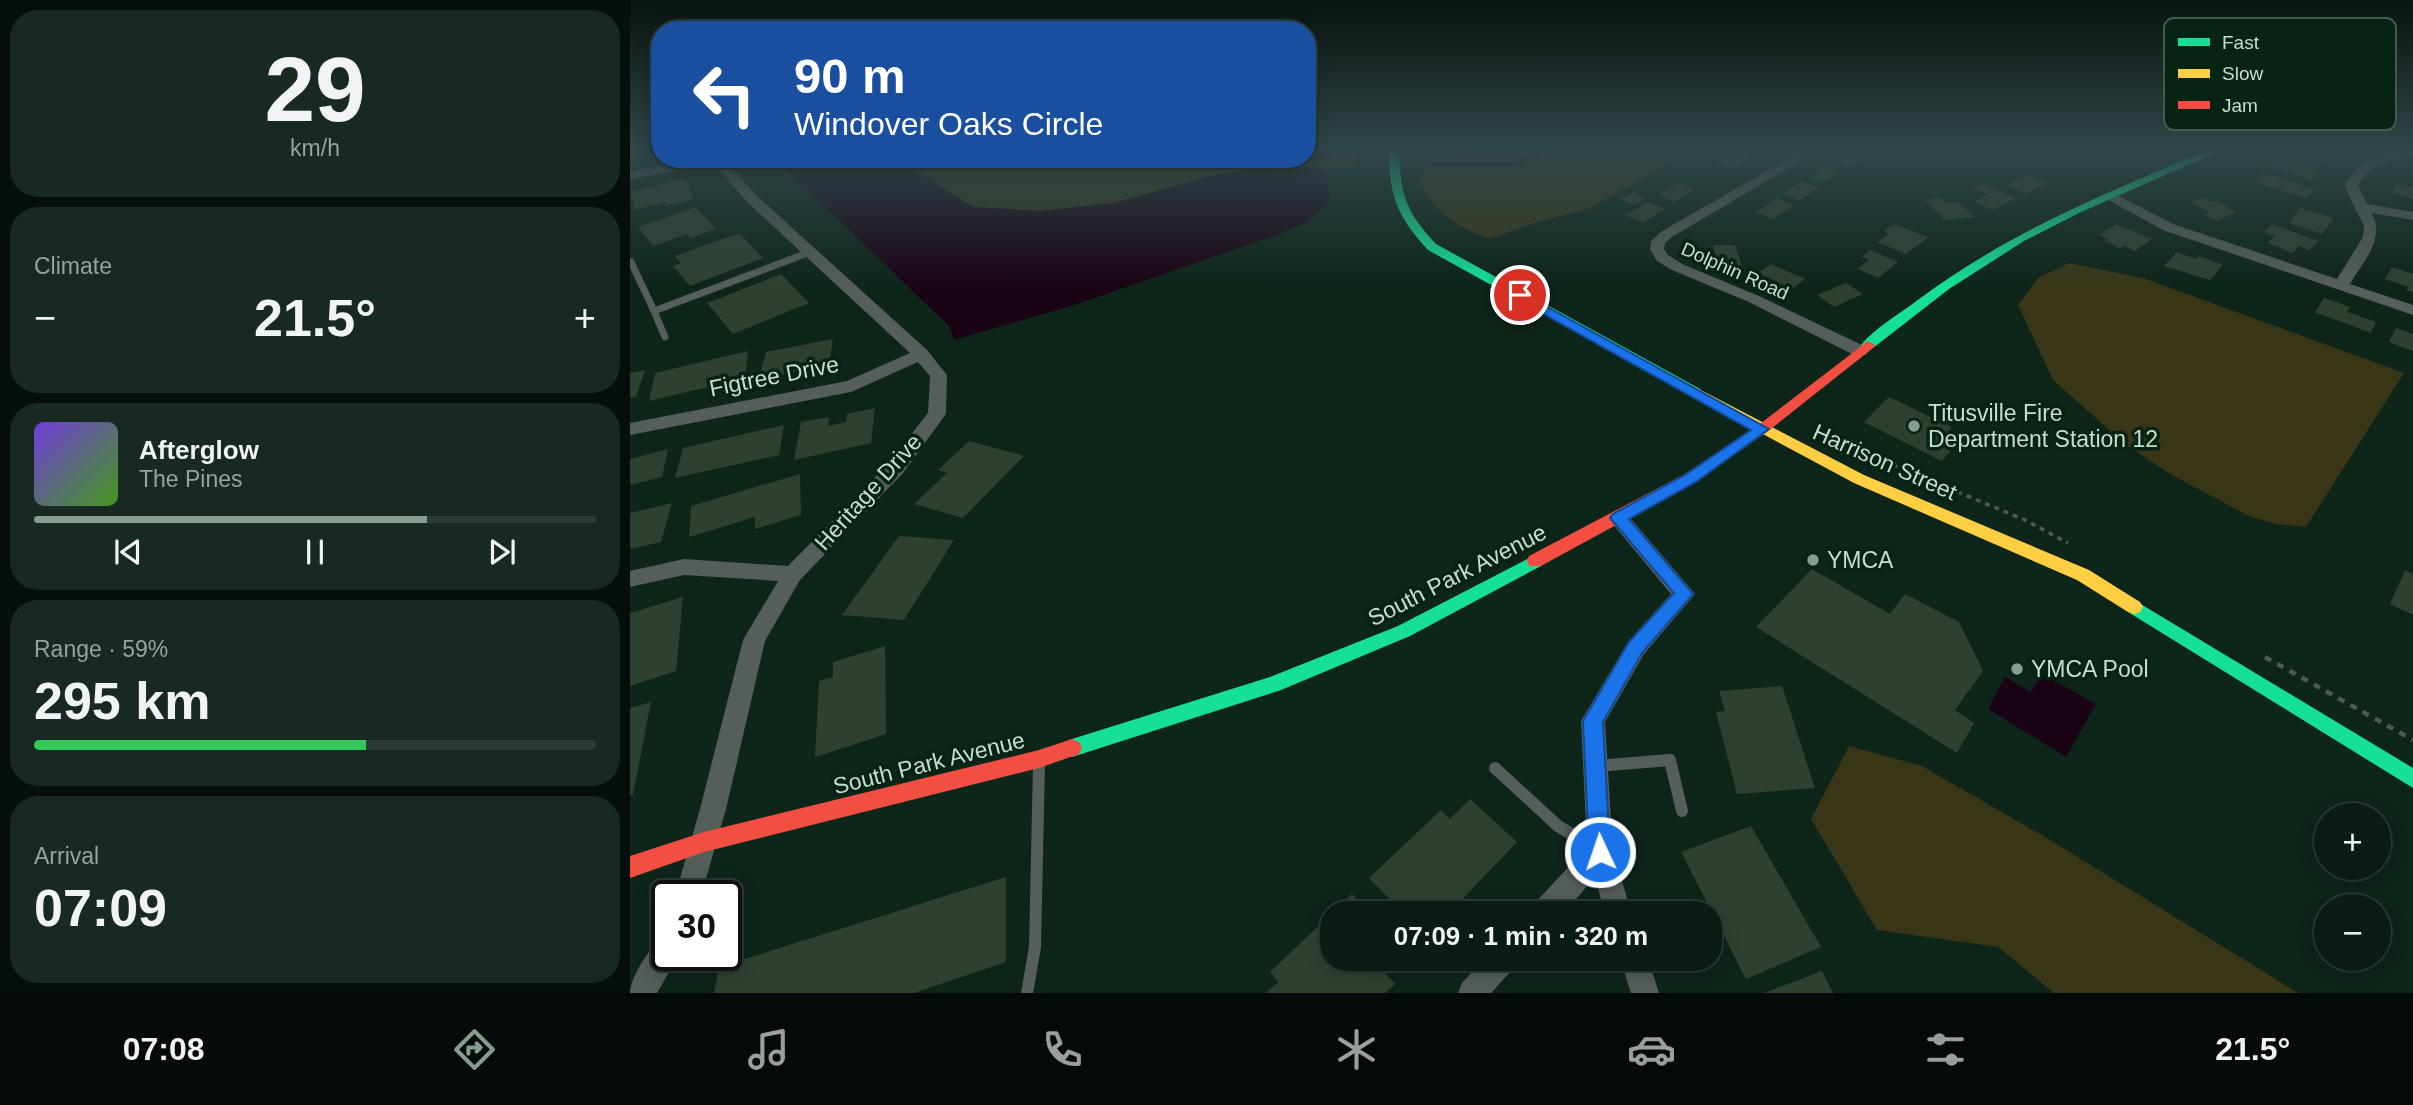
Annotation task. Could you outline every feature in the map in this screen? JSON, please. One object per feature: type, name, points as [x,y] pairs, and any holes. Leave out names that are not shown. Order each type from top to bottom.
[{"type":"street","name":"Heritage Drive","points":[[693,880],[754,640],[793,574],[896,468],[937,414],[939,375],[921,354],[748,194]]},
{"type":"street","name":"Harrison Street","points":[[1396,194],[1405,221],[1432,247],[1762,429],[1860,479],[2084,575],[2413,779]]},
{"type":"street","name":"Dolphin Road","points":[[1736,194],[1658,241],[1657,249],[1662,258],[1677,267],[1765,304],[1860,351]]},
{"type":"street","points":[[2341,286],[2370,237],[2371,226],[2355,194]]},
{"type":"street","name":"South Park Avenue","points":[[630,867],[704,842],[1039,759],[1273,684],[1405,631],[1690,478],[1762,429],[1920,304],[1994,253],[2062,218],[2116,195]]},
{"type":"street","points":[[2116,195],[2168,227],[2413,310]]},
{"type":"street","points":[[2360,207],[2413,216]]},
{"type":"street","name":"Figtree Drive","points":[[630,429],[852,386],[921,354]]},
{"type":"street","points":[[1615,901],[1600,852],[1593,721],[1636,648],[1684,594],[1619,518]]},
{"type":"street","points":[[630,579],[684,567],[793,574]]},
{"type":"street","points":[[1556,901],[1600,852]]},
{"type":"street","points":[[641,993],[654,971]]},
{"type":"street","points":[[1472,993],[1492,971]]},
{"type":"street","points":[[1638,971],[1645,993]]},
{"type":"lane","points":[[654,311],[810,252]]},
{"type":"lane","points":[[631,262],[665,337]]},
{"type":"lane","points":[[1027,993],[1035,947],[1039,759]]},
{"type":"lane","points":[[1595,766],[1670,760],[1682,811]]},
{"type":"lane","points":[[1495,768],[1558,826],[1600,852]]},
{"type":"shaded area","points":[[812,194],[953,194],[973,207],[1042,211],[1114,203],[1145,194],[1329,194],[1330,200],[1306,223],[1279,234],[1074,305],[954,340],[949,326]]},
{"type":"shaded area","points":[[953,194],[1145,194],[1114,203],[1042,211],[973,207]]},
{"type":"shaded area","points":[[1427,194],[1614,194],[1588,209],[1537,222],[1490,239],[1468,230],[1446,216]]},
{"type":"shaded area","points":[[2069,263],[2143,278],[2404,373],[2306,527],[2276,524],[2249,516],[2172,475],[2125,444],[2053,380],[2018,305],[2038,278]]},
{"type":"shaded area","points":[[2042,674],[2096,704],[2066,757],[1988,709],[2005,677],[2031,692]]},
{"type":"shaded area","points":[[1849,746],[1922,766],[2050,840],[2298,993],[2054,993],[1998,947],[1877,930],[1811,819]]},
{"type":"building","points":[[632,194],[691,194],[693,199],[666,206],[665,202],[635,210]]},
{"type":"building","points":[[1629,194],[1646,198],[1635,205],[1621,199]]},
{"type":"building","points":[[1659,194],[1686,194],[1674,202]]},
{"type":"building","points":[[1786,194],[1809,194],[1800,201]]},
{"type":"building","points":[[1986,194],[2008,194],[2016,198],[1993,210],[1974,202]]},
{"type":"building","points":[[2293,194],[2311,194],[2307,199]]},
{"type":"building","points":[[2396,194],[2413,194],[2413,199]]},
{"type":"building","points":[[1777,198],[1794,205],[1773,219],[1756,212]]},
{"type":"building","points":[[1940,198],[1944,203],[1958,201],[1974,217],[1945,220],[1925,200]]},
{"type":"building","points":[[2202,198],[2212,202],[2217,200],[2236,212],[2217,221],[2204,215],[2210,212],[2191,203]]},
{"type":"building","points":[[1648,202],[1665,209],[1643,223],[1626,215]]},
{"type":"building","points":[[696,207],[716,229],[690,238],[687,234],[653,246],[638,227]]},
{"type":"building","points":[[2300,208],[2334,218],[2322,234],[2289,223]]},
{"type":"building","points":[[1894,224],[1928,237],[1906,254],[1877,242],[1889,234],[1884,231]]},
{"type":"building","points":[[2116,224],[2152,239],[2135,251],[2124,246],[2121,249],[2104,241],[2108,239],[2099,235]]},
{"type":"building","points":[[2272,224],[2318,241],[2309,250],[2299,246],[2292,253],[2268,243],[2275,236],[2264,232]]},
{"type":"building","points":[[739,233],[763,258],[690,286],[673,266],[681,263],[675,256]]},
{"type":"building","points":[[1713,245],[1735,245],[1742,266],[1719,266]]},
{"type":"building","points":[[1870,250],[1898,262],[1878,278],[1858,269],[1869,260],[1862,257]]},
{"type":"building","points":[[2177,252],[2196,259],[2199,256],[2223,265],[2210,280],[2164,266]]},
{"type":"building","points":[[1771,264],[1805,279],[1792,289],[1758,273]]},
{"type":"building","points":[[2392,267],[2413,274],[2413,293],[2406,290],[2408,287],[2385,279]]},
{"type":"building","points":[[781,274],[809,303],[733,334],[707,303]]},
{"type":"building","points":[[1846,283],[1863,294],[1834,307],[1817,295]]},
{"type":"building","points":[[2324,298],[2350,307],[2347,312],[2376,322],[2371,333],[2315,312]]},
{"type":"building","points":[[2396,328],[2413,334],[2413,351],[2389,342]]},
{"type":"building","points":[[833,339],[829,365],[759,379],[766,352]]},
{"type":"building","points":[[748,351],[745,378],[649,401],[655,373]]},
{"type":"building","points":[[645,370],[636,397],[630,398],[630,373]]},
{"type":"building","points":[[1889,397],[1952,427],[1942,439],[1955,445],[1942,461],[1864,422]]},
{"type":"building","points":[[875,408],[871,443],[794,460],[801,422],[829,417],[828,426],[846,422],[847,414]]},
{"type":"building","points":[[784,425],[779,455],[675,478],[683,448]]},
{"type":"building","points":[[969,441],[1024,456],[963,518],[914,504],[947,473],[938,470]]},
{"type":"building","points":[[668,449],[662,477],[630,485],[630,459]]},
{"type":"building","points":[[800,474],[801,515],[755,529],[755,517],[689,537],[691,506]]},
{"type":"building","points":[[672,503],[661,542],[630,549],[630,513]]},
{"type":"building","points":[[899,536],[954,540],[904,620],[842,615]]},
{"type":"building","points":[[1812,569],[1890,614],[1905,594],[1959,622],[1983,671],[1955,710],[1974,723],[1957,753],[1756,627]]},
{"type":"building","points":[[2405,570],[2413,574],[2413,615],[2390,604]]},
{"type":"building","points":[[683,597],[676,671],[630,686],[630,613]]},
{"type":"building","points":[[885,646],[886,734],[815,757],[819,681],[833,677],[833,662]]},
{"type":"building","points":[[1782,686],[1815,788],[1737,794],[1716,712],[1725,711],[1719,691]]},
{"type":"building","points":[[651,702],[633,795],[630,795],[630,708]]},
{"type":"building","points":[[1470,799],[1517,842],[1460,901],[1391,901],[1369,878],[1441,810],[1450,819]]},
{"type":"building","points":[[1751,826],[1821,947],[1746,979],[1722,932],[1722,901],[1706,901],[1681,852]]},
{"type":"building","points":[[1006,877],[1006,962],[914,993],[714,993],[718,971],[742,971],[742,960]]},
{"type":"building","points":[[1352,894],[1358,901],[1345,901]]},
{"type":"building","points":[[1320,924],[1320,971],[1383,971],[1395,984],[1385,993],[1266,993],[1278,982],[1270,972]]},
{"type":"building","points":[[1822,971],[1833,993],[1764,993]]},
{"type":"traffic: fast","points":[[1398,194],[1404,213],[1432,247],[1695,392]]},
{"type":"traffic: fast","points":[[1868,345],[1977,264],[2020,238],[2112,194]]},
{"type":"traffic: fast","points":[[1072,748],[1274,684],[1404,631],[1535,561]]},
{"type":"traffic: fast","points":[[2134,607],[2413,779]]},
{"type":"traffic: slow","points":[[1695,392],[1859,479],[2083,575],[2134,607]]},
{"type":"traffic: jam","points":[[1535,561],[1690,478],[1762,429],[1868,345]]},
{"type":"traffic: jam","points":[[630,867],[704,842],[1039,759],[1072,748]]},
{"type":"place","name":"Titusville Fire Department Station 12","points":[[1914,426]]},
{"type":"place","name":"YMCA","points":[[1813,560]]},
{"type":"place","name":"YMCA Pool","points":[[2017,669]]},
{"type":"route","points":[[1520,295],[1762,429],[1690,478],[1619,518],[1684,594],[1636,648],[1593,721],[1600,852]]}]
